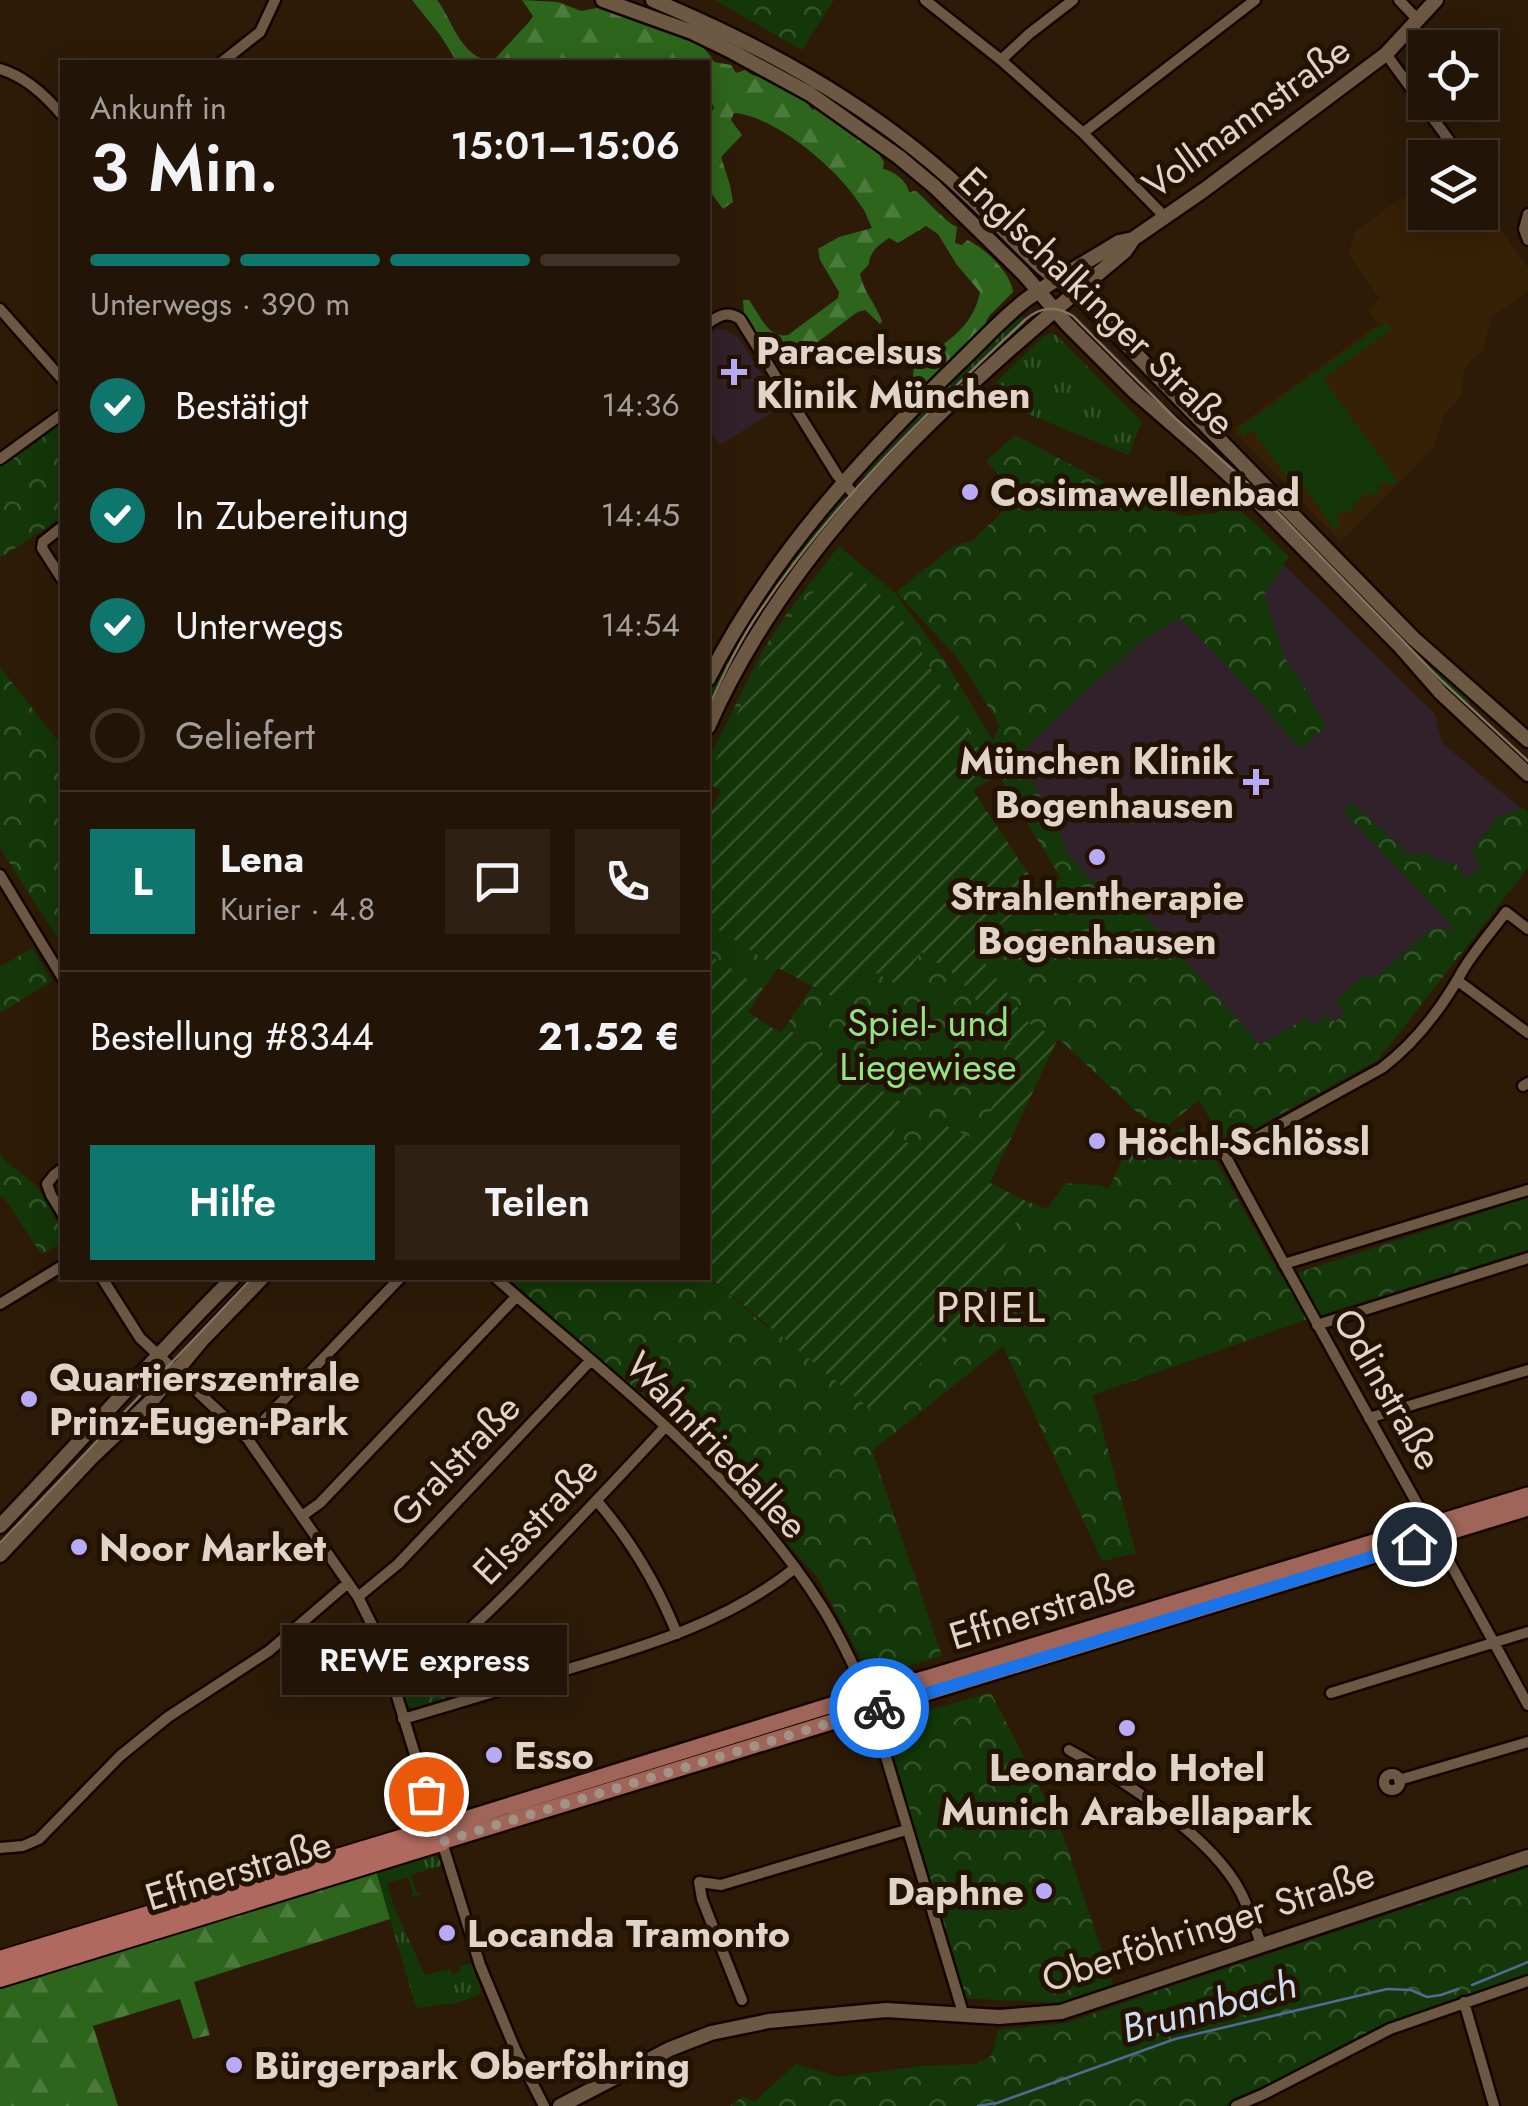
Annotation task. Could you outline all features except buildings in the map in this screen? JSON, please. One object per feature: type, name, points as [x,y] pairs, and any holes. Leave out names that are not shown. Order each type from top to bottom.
[{"type":"highway","name":"Effnerstraße","points":[[0,1960],[439,1835]]},
{"type":"highway","name":"Effnerstraße","points":[[0,1978],[439,1835]]},
{"type":"main road","name":"Englschalkinger Straße","points":[[603,0],[692,32],[780,76],[876,138],[935,187],[1134,392],[1255,499],[1400,645],[1441,693],[1528,774]]},
{"type":"main road","name":"Englschalkinger Straße","points":[[653,0],[740,38],[818,81],[945,175],[1044,269],[1076,292],[1413,638],[1528,740]]},
{"type":"main road","name":"Vollmannstraße","points":[[710,723],[741,657],[803,564],[858,498],[977,378],[1126,251],[1133,240],[1386,54],[1436,0]]},
{"type":"main road","name":"Vollmannstraße","points":[[710,675],[768,576],[843,483],[946,376],[1018,306],[1119,242],[1133,240]]},
{"type":"main road","points":[[0,1526],[231,1280]]},
{"type":"main road","points":[[0,1555],[260,1280]]},
{"type":"main road","name":"Effnerstraße","points":[[1433,1531],[1528,1495]]},
{"type":"main road","name":"Effnerstraße","points":[[439,1835],[867,1695],[1433,1531],[1528,1508]]},
{"type":"main road","name":"Effnerstraße","points":[[439,1835],[645,1780],[867,1695]]},
{"type":"main road","name":"Oberföhringer Straße","points":[[560,2106],[670,2049],[711,2034],[769,2021],[886,2010],[1020,2016],[1061,2012],[1528,1857]]},
{"type":"street","points":[[225,60],[260,32],[276,0]]},
{"type":"street","points":[[925,0],[1082,133],[1165,218]]},
{"type":"street","points":[[1000,60],[1073,0]]},
{"type":"street","points":[[1082,133],[1256,0]]},
{"type":"street","points":[[1399,0],[1418,20]]},
{"type":"street","points":[[1386,54],[1449,140]]},
{"type":"street","points":[[0,69],[16,74],[60,113]]},
{"type":"street","points":[[1526,218],[1528,240]]},
{"type":"street","points":[[710,322],[726,313],[740,318],[843,483],[858,498]]},
{"type":"street","points":[[2,314],[60,377]]},
{"type":"street","points":[[0,460],[60,415]]},
{"type":"street","points":[[60,529],[43,542],[42,548],[60,576]]},
{"type":"street","points":[[0,875],[60,974]]},
{"type":"street","points":[[1528,929],[1506,912],[1458,981],[1528,1033]]},
{"type":"street","name":"Odinstraße","points":[[1458,981],[1418,1035],[1382,1068],[1225,1155],[1528,1704]]},
{"type":"street","points":[[60,1171],[48,1184],[60,1211]]},
{"type":"street","points":[[1284,1264],[1528,1190]]},
{"type":"street","points":[[1317,1325],[1528,1258]]},
{"type":"street","points":[[0,1304],[60,1267]]},
{"type":"street","points":[[103,1280],[140,1338],[247,1438],[358,1597],[392,1680],[491,1994],[544,2106]]},
{"type":"street","points":[[247,1438],[398,1280]]},
{"type":"street","name":"Wahnfriedallee","points":[[498,1280],[707,1467],[795,1568],[832,1623],[867,1695],[963,2013]]},
{"type":"street","points":[[302,1516],[320,1503],[517,1296]]},
{"type":"street","name":"Gralstraße","points":[[358,1597],[398,1564],[591,1360]]},
{"type":"street","points":[[1369,1418],[1528,1370]]},
{"type":"street","name":"Elsastraße","points":[[392,1680],[405,1676],[432,1657],[490,1611],[665,1427]]},
{"type":"street","points":[[597,1501],[646,1566],[677,1634]]},
{"type":"street","points":[[402,1719],[677,1634],[734,1610],[795,1568]]},
{"type":"street","points":[[0,1848],[24,1846],[40,1839],[120,1756],[168,1717],[269,1651],[348,1583]]},
{"type":"street","points":[[1331,1693],[1528,1632]]},
{"type":"street","points":[[1399,1780],[1528,1742]]},
{"type":"street","points":[[1069,1750],[1115,1776],[1218,1858],[1240,1892],[1262,1944]]},
{"type":"street","points":[[742,2000],[702,1899],[699,1882],[721,1885],[906,1830]]},
{"type":"street","points":[[1236,2106],[1390,2028],[1528,1982]]},
{"type":"street","points":[[1464,2002],[1494,2106]]},
{"type":"shaded area","points":[[1408,193],[1408,230],[1498,230],[1498,224],[1528,268],[1528,291],[1491,317],[1483,351],[1471,360],[1463,374],[1462,395],[1443,418],[1434,447],[1341,542],[1235,428],[1378,324],[1368,309],[1380,299],[1349,255],[1355,232]]},
{"type":"shaded area","name":"Paracelsus Klinik München","points":[[725,329],[738,337],[782,406],[720,445],[710,430],[710,334]]},
{"type":"shaded area","name":"München Klinik Bogenhausen","points":[[1277,558],[1435,714],[1442,743],[1528,814],[1375,1055],[1263,1069],[1135,987],[1005,750],[1121,646]]},
{"type":"green space","points":[[412,0],[437,0],[465,46],[488,60],[456,60]]},
{"type":"green space","points":[[522,0],[558,2],[581,11],[608,6],[642,24],[647,19],[665,30],[676,31],[701,45],[714,62],[731,65],[736,73],[745,70],[775,80],[787,91],[797,92],[810,101],[813,110],[817,107],[820,113],[827,111],[831,120],[847,126],[875,148],[884,162],[883,169],[899,177],[909,192],[916,191],[957,227],[955,243],[962,245],[967,240],[996,262],[1013,292],[920,397],[913,395],[917,380],[913,376],[914,363],[964,326],[980,292],[938,234],[926,226],[898,243],[889,238],[873,252],[860,274],[880,324],[865,310],[858,312],[807,349],[775,361],[744,315],[743,300],[749,300],[775,333],[788,335],[838,298],[839,292],[820,260],[818,249],[839,237],[872,228],[863,208],[823,162],[769,124],[734,113],[731,120],[742,135],[721,157],[733,202],[723,209],[710,192],[710,114],[714,108],[710,99],[710,60],[494,60],[533,16]]},
{"type":"green space","points":[[715,0],[834,0],[802,50]]},
{"type":"green space","points":[[1018,312],[1026,321],[1024,326],[870,481],[860,471]]},
{"type":"green space","points":[[1386,322],[1391,329],[1323,379],[1398,481],[1391,486],[1386,481],[1377,487],[1380,491],[1374,496],[1370,492],[1353,504],[1355,508],[1349,513],[1345,509],[1336,516],[1341,524],[1334,529],[1298,478],[1291,483],[1252,430],[1243,436],[1238,429]]},
{"type":"green space","points":[[1051,333],[1142,422],[1128,455],[1028,414],[996,382]]},
{"type":"green space","points":[[1192,420],[1474,697],[1463,709],[1218,461],[1225,453]]},
{"type":"green space","points":[[60,421],[60,518],[0,558],[0,465]]},
{"type":"green space","points":[[1015,435],[1140,501],[1183,516],[1219,513],[1221,495],[1289,557],[1264,594],[1284,657],[1326,726],[1302,748],[1181,618],[1146,638],[1020,754],[1022,765],[1060,832],[1066,852],[1105,894],[1138,908],[1260,1045],[1307,1018],[1314,1026],[1327,1015],[1335,1022],[1345,1012],[1335,1001],[1363,977],[1378,976],[1432,928],[1452,930],[1449,922],[1344,812],[1351,802],[1409,854],[1426,853],[1435,860],[1456,864],[1465,878],[1481,868],[1472,851],[1497,817],[1524,808],[1528,812],[1528,868],[1378,1060],[1225,1145],[1199,1100],[1166,1127],[1140,1115],[1058,1038],[1030,1025],[972,946],[1061,878],[998,775],[995,777],[840,562],[766,652],[710,773],[710,756],[763,650],[839,546],[895,593],[946,662],[993,741],[1000,725],[957,657],[896,592],[954,546],[972,541],[1018,497],[986,461]]},
{"type":"green space","points":[[839,495],[848,502],[713,706],[710,681],[782,563]]},
{"type":"green space","points":[[839,562],[894,606],[995,777],[973,790],[1041,893],[972,946],[1030,1024],[1058,1038],[990,1183],[1026,1201],[983,1291],[876,1414],[710,1278],[710,955],[763,989],[748,1012],[780,1033],[785,1027],[906,1105],[892,1135],[924,1151],[938,1122],[977,1140],[1018,1049],[958,977],[921,952],[899,986],[864,966],[841,1001],[778,968],[710,924],[710,813],[721,791],[710,784],[710,773],[766,652]]},
{"type":"green space","points":[[0,667],[60,743],[60,942],[0,848]]},
{"type":"green space","points":[[710,924],[778,968],[763,989],[710,955]]},
{"type":"green space","points":[[32,948],[52,981],[0,1013],[0,967]]},
{"type":"green space","name":"Spiel- und Liegewiese","points":[[920,952],[958,977],[1018,1049],[977,1141],[925,1152],[892,1135],[905,1105],[785,1027],[812,987],[841,1001],[864,966]]},
{"type":"green space","points":[[1139,1121],[1170,1134],[1195,1123],[1282,1278],[1528,1197],[1528,1250],[1305,1320],[1093,1395],[1136,1553],[1102,1561],[1003,1346],[872,1451],[942,1656],[871,1677],[818,1578],[743,1494],[508,1280],[710,1278],[767,1327],[983,1291],[1026,1201],[1047,1209],[1065,1183],[1109,1189]]},
{"type":"green space","points":[[0,1153],[44,1197],[57,1221],[60,1244],[41,1254],[3,1196],[0,1197]]},
{"type":"green space","points":[[451,1650],[468,1692],[414,1708],[407,1705],[400,1686]]},
{"type":"green space","points":[[991,1693],[1061,1829],[1113,1984],[1058,2003],[961,1998],[880,1723]]},
{"type":"green space","points":[[426,1854],[438,1857],[443,1865],[411,1875],[416,1892],[421,1895],[410,1897],[413,1892],[408,1877],[387,1883],[395,1910],[425,1975],[450,1969],[452,1974],[461,1971],[460,1966],[472,1964],[481,1991],[456,2003],[416,2008],[376,1871]]},
{"type":"green space","points":[[1528,1868],[1528,1975],[1382,2026],[1224,2106],[730,2106],[742,2097],[755,2101],[796,2064],[838,2077],[920,2066],[977,2064],[992,2055],[998,2030],[1067,2023]]},
{"type":"green space","points":[[376,1871],[390,1919],[194,1982],[210,2035],[193,2039],[180,1999],[93,2026],[118,2106],[0,2106],[0,1986]]},
{"type":"waterway","name":"Brunnbach","points":[[1472,1985],[1528,1962]]},
{"type":"waterway","name":"Brunnbach","points":[[978,2106],[997,2103],[1175,2039],[1387,1989],[1411,1990],[1427,1997],[1458,1989]]},
{"type":"tram line","points":[[710,704],[754,620],[847,499],[916,425],[1026,319],[1055,309],[1073,316],[1175,418],[1260,494],[1442,681],[1528,761]]},
{"type":"tram line","points":[[0,1543],[250,1280]]},
{"type":"way so far","points":[[426,1794],[441,1842],[879,1708]]},
{"type":"place","name":"Paracelsus Klinik München","points":[[734,372]]},
{"type":"place","name":"Cosimawellenbad","points":[[970,492]]},
{"type":"place","name":"München Klinik Bogenhausen","points":[[1256,782]]},
{"type":"place","name":"Strahlentherapie Bogenhausen","points":[[1097,857]]},
{"type":"place","name":"Höchl-Schlössl","points":[[1097,1141]]},
{"type":"place","name":"Quartierszentrale Prinz-Eugen-Park","points":[[29,1399]]},
{"type":"place","name":"Noor Market","points":[[79,1547]]},
{"type":"place","name":"Leonardo Hotel Munich Arabellapark","points":[[1127,1728]]},
{"type":"place","name":"Esso","points":[[494,1755]]},
{"type":"place","name":"REWE express","points":[[426,1794]]},
{"type":"place","name":"Daphne","points":[[1044,1891]]},
{"type":"place","name":"Locanda Tramonto","points":[[447,1933]]},
{"type":"place","name":"Bürgerpark Oberföhring","points":[[234,2065]]},
{"type":"district","name":"PRIEL","points":[[992,1307]]},
{"type":"route","points":[[879,1708],[1414,1544]]}]
